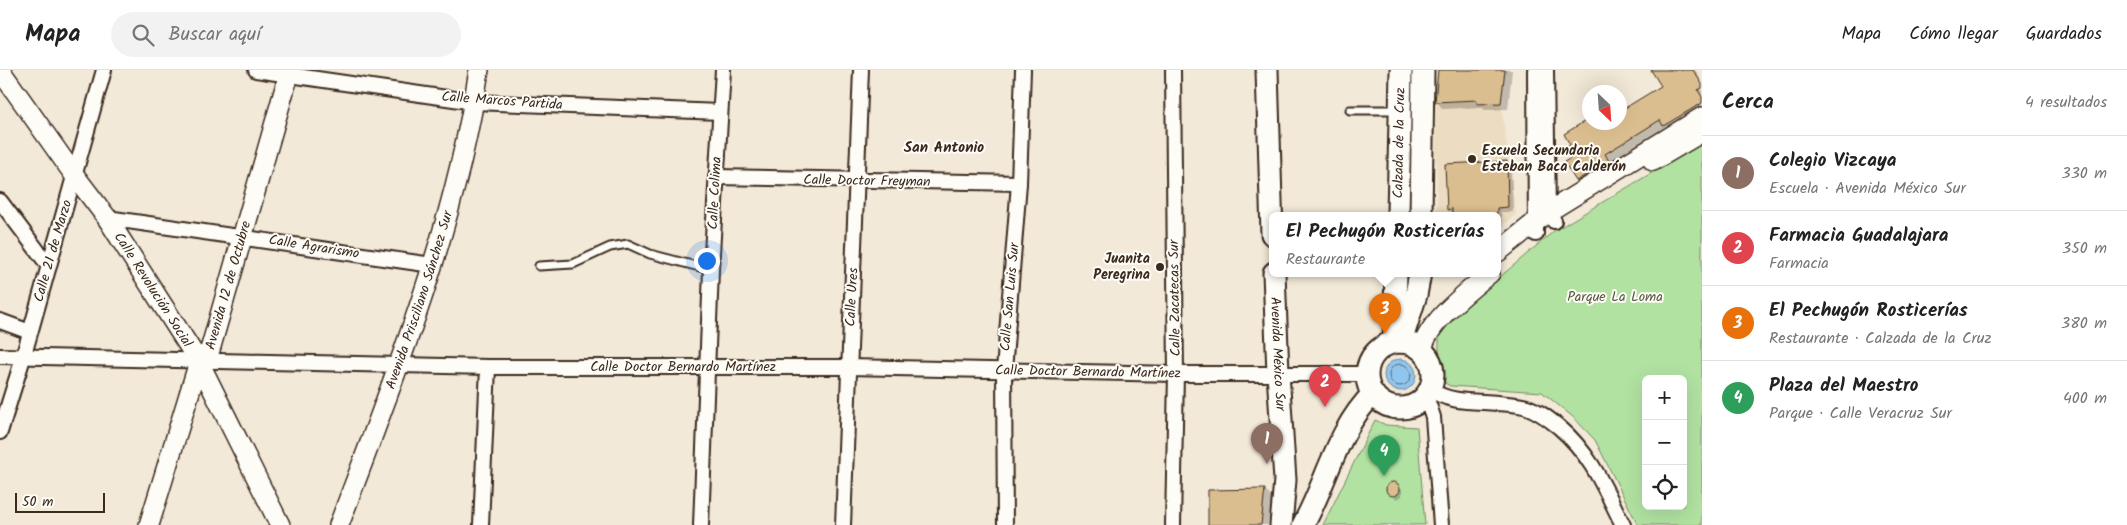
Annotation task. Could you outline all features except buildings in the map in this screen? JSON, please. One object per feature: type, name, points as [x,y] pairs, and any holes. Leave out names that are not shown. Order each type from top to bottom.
[{"type":"main road","name":"Calle Revolución Social","points":[[0,70],[107,218],[199,362],[280,525]]},
{"type":"main road","name":"Avenida Prisciliano Sánchez Sur","points":[[339,525],[399,366],[455,192],[479,70]]},
{"type":"main road","points":[[1266,70],[1271,212]]},
{"type":"main road","name":"Calzada de la Cruz","points":[[1398,212],[1401,70]]},
{"type":"main road","name":"Calzada de la Cruz","points":[[1422,212],[1423,70]]},
{"type":"main road","name":"Avenida 12 de Octubre","points":[[149,525],[199,362],[210,350],[289,72]]},
{"type":"main road","points":[[1501,250],[1702,117]]},
{"type":"main road","points":[[1501,263],[1543,222],[1702,132]]},
{"type":"main road","name":"Avenida México Sur","points":[[1274,277],[1285,480],[1281,525]]},
{"type":"main road","points":[[1370,384],[1377,400],[1387,406],[1398,408],[1410,407],[1420,402],[1428,393],[1433,383],[1434,371],[1431,361],[1407,344],[1397,277]]},
{"type":"main road","points":[[1407,344],[1419,277]]},
{"type":"main road","points":[[1407,344],[1426,317],[1470,277]]},
{"type":"main road","points":[[1303,525],[1351,420],[1362,404],[1370,384],[1370,359],[1377,351],[1424,342],[1432,327],[1486,277]]},
{"type":"main road","points":[[1285,480],[1295,495],[1304,497],[1317,488],[1326,477]]},
{"type":"street","name":"Calle 21 de Marzo","points":[[0,432],[24,358],[104,70]]},
{"type":"street","name":"Calle Marcos Partida","points":[[256,70],[289,72],[474,102],[720,112]]},
{"type":"street","name":"Calle Colima","points":[[702,525],[711,270],[724,70]]},
{"type":"street","name":"Calle Ures","points":[[843,525],[861,70]]},
{"type":"street","name":"Calle San Luis Sur","points":[[1005,525],[1004,371],[1019,183],[1023,70]]},
{"type":"street","name":"Calle Zacatecas Sur","points":[[1173,70],[1176,374],[1173,525]]},
{"type":"street","points":[[1535,70],[1541,98]]},
{"type":"street","points":[[1543,222],[1541,98],[1546,70]]},
{"type":"street","name":"Calle Doctor Freyman","points":[[716,177],[1019,183]]},
{"type":"street","points":[[0,201],[50,266]]},
{"type":"street","name":"Calle Agrarismo","points":[[107,218],[243,236],[432,265]]},
{"type":"street","points":[[0,321],[30,332]]},
{"type":"street","name":"Calle Doctor Bernardo Martínez","points":[[0,356],[488,368],[707,366],[1176,374],[1278,373],[1370,384]]},
{"type":"street","points":[[481,525],[488,368]]},
{"type":"street","points":[[1442,525],[1433,417],[1428,393],[1458,400],[1515,404],[1527,407],[1550,420],[1572,438],[1589,460],[1623,525]]},
{"type":"lane","points":[[1350,110],[1401,110]]},
{"type":"lane","points":[[539,266],[573,264],[610,247],[628,244],[650,254],[711,270]]},
{"type":"shaded area","name":"Escuela Secundaria Esteban Baca Calderón","points":[[1477,101],[1478,104],[1501,103],[1516,214],[1501,227],[1501,212],[1437,212],[1435,102]]},
{"type":"green space","name":"Parque La Loma","points":[[1702,143],[1702,525],[1638,525],[1595,440],[1573,417],[1542,392],[1450,386],[1445,383],[1439,340],[1445,324],[1554,231]]},
{"type":"green space","points":[[1375,420],[1386,425],[1417,427],[1425,525],[1323,525]]},
{"type":"water","points":[[1400,359],[1412,363],[1416,375],[1412,387],[1400,391],[1388,387],[1384,375],[1388,363]]},
{"type":"place","name":"Escuela Secundaria Esteban Baca Calderón","points":[[1472,159]]},
{"type":"place","name":"Juanita Peregrina","points":[[1160,267]]},
{"type":"place","name":"El Pechugón Rosticerías","points":[[1385,334]]},
{"type":"place","name":"Farmacia Guadalajara","points":[[1325,407]]},
{"type":"place","name":"Colegio Vizcaya","points":[[1267,464]]},
{"type":"place","name":"Plaza del Maestro","points":[[1384,476]]},
{"type":"district","name":"San Antonio","points":[[944,148]]}]
